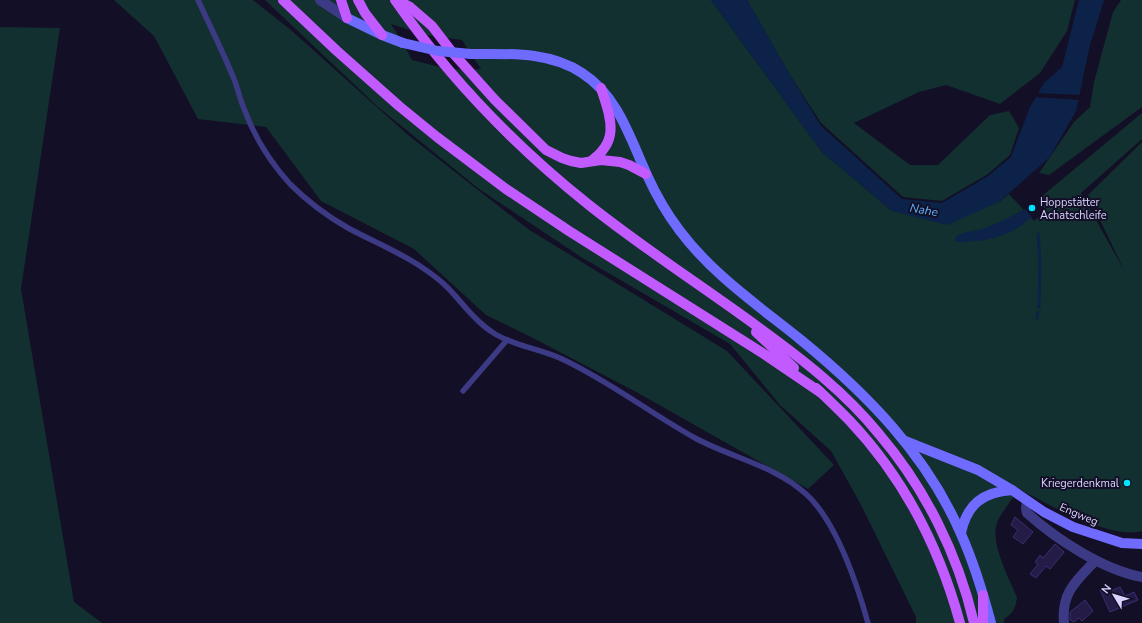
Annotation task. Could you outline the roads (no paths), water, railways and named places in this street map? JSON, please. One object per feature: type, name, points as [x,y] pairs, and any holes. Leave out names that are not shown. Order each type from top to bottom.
[{"type":"main road","points":[[283,0],[337,51],[399,106],[437,137],[506,189],[569,231],[764,354],[820,392]]},
{"type":"main road","points":[[341,0],[347,18],[382,35],[403,43],[438,51],[471,54],[523,54],[550,58],[582,72],[601,88],[609,98],[630,136],[646,174],[659,199],[670,218],[690,244],[740,292],[840,372],[874,405],[904,441],[936,486],[961,533],[974,566],[990,623]]},
{"type":"main road","points":[[358,0],[365,13],[382,35]]},
{"type":"main road","points":[[396,0],[410,7],[432,26],[461,62],[495,100],[546,150],[562,158],[581,163],[600,160],[620,162],[634,167],[646,174]]},
{"type":"main road","points":[[396,0],[417,31],[445,66],[476,101],[528,153],[556,178],[631,238],[722,301],[804,362],[858,411],[880,434],[918,487],[944,535],[956,566],[974,623]]},
{"type":"main road","points":[[591,161],[602,152],[610,134],[611,121],[601,88]]},
{"type":"main road","points":[[722,301],[849,420],[869,443],[905,492],[934,546],[960,623]]},
{"type":"main road","name":"Engweg","points":[[904,441],[978,470],[1058,519],[1080,529],[1122,543],[1142,544]]},
{"type":"main road","points":[[961,533],[964,521],[970,510],[978,501],[988,494],[1012,490]]},
{"type":"main road","points":[[983,595],[983,623]]},
{"type":"street","points":[[320,0],[347,18]]},
{"type":"street","points":[[1027,500],[1026,509],[1034,518],[1095,561],[1142,577]]},
{"type":"street","points":[[1064,623],[1065,600],[1069,592],[1095,561]]},
{"type":"lane","points":[[198,0],[226,60],[252,128],[260,144],[272,162],[304,197],[345,226],[419,265],[433,275],[446,286],[484,326],[493,333],[506,340],[560,358],[582,369],[697,439],[775,472],[806,494],[819,507],[836,538],[858,588],[868,623]]},
{"type":"lane","points":[[463,391],[506,340]]},
{"type":"water","name":"Nahe","points":[[711,0],[747,0],[821,126],[902,199],[942,203],[988,176],[1011,157],[1030,107],[1044,83],[1062,67],[1079,0],[1104,0],[1090,45],[1076,111],[1050,157],[999,202],[947,225],[892,211],[822,152]]},
{"type":"water","points":[[1025,209],[1032,217],[1019,227],[1007,233],[986,240],[956,242],[955,237],[959,235],[990,226]]},
{"type":"waterway","points":[[1038,234],[1040,263],[1039,307]]},
{"type":"waterway","points":[[1037,318],[1038,312]]},
{"type":"place","name":"Hoppstätter Achatschleife","points":[[1032,208]]},
{"type":"place","name":"Kriegerdenkmal","points":[[1127,483]]}]
